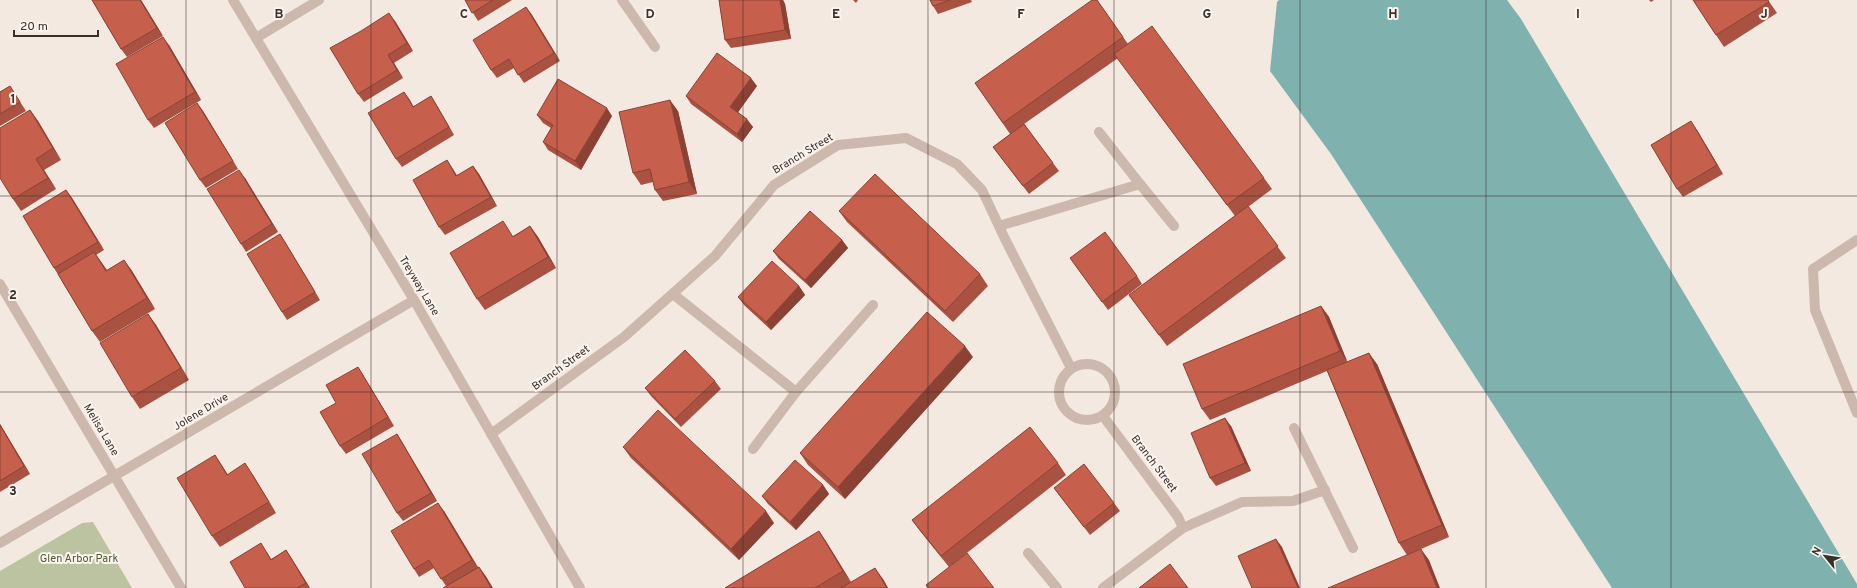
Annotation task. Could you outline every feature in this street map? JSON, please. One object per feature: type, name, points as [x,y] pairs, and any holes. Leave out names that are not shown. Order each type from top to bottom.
[{"type":"street","name":"Treyway Lane","points":[[233,0],[414,300],[580,588]]},
{"type":"street","points":[[256,38],[319,0]]},
{"type":"street","points":[[622,0],[655,47]]},
{"type":"street","points":[[1099,132],[1174,226]]},
{"type":"street","name":"Branch Street","points":[[491,434],[624,336],[673,294],[715,256],[774,185],[838,145],[906,138],[957,164],[982,190],[1071,368]]},
{"type":"street","points":[[999,226],[1140,184]]},
{"type":"street","points":[[1857,240],[1813,269],[1815,310],[1857,413]]},
{"type":"street","name":"Melisa Lane","points":[[0,284],[181,588]]},
{"type":"street","points":[[673,294],[796,392]]},
{"type":"street","name":"Jolene Drive","points":[[0,543],[115,477],[414,300]]},
{"type":"street","points":[[753,448],[796,392],[873,305]]},
{"type":"street","points":[[1085,363],[1100,366],[1111,376],[1116,390],[1113,405],[1103,416],[1089,421],[1074,418],[1062,408],[1058,394],[1061,379],[1071,368],[1085,363]]},
{"type":"street","name":"Branch Street","points":[[1103,416],[1178,517],[1183,528]]},
{"type":"street","points":[[1294,428],[1353,548]]},
{"type":"street","points":[[1103,588],[1183,528],[1242,502],[1293,501],[1325,490]]},
{"type":"street","points":[[1028,553],[1057,588]]},
{"type":"green space","name":"Glen Arbor Park","points":[[93,522],[132,588],[0,588],[0,571],[82,523]]},
{"type":"water","points":[[1279,0],[1507,0],[1521,19],[1857,584],[1857,588],[1612,588],[1331,154],[1270,71],[1277,2]]},
{"type":"building","points":[[92,0],[140,0],[157,28],[121,49]]},
{"type":"building","points":[[465,0],[493,0],[472,13]]},
{"type":"building","points":[[719,0],[780,0],[785,30],[725,40]]},
{"type":"building","points":[[930,0],[950,0],[933,6]]},
{"type":"building","points":[[1092,0],[1097,0],[1123,37],[1003,123],[975,83]]},
{"type":"building","points":[[1693,0],[1768,0],[1769,2],[1716,35]]},
{"type":"building","points":[[526,7],[554,53],[518,75],[509,59],[491,70],[473,40]]},
{"type":"building","points":[[389,13],[407,43],[388,55],[397,70],[358,94],[330,48]]},
{"type":"building","points":[[1152,26],[1264,178],[1227,205],[1114,54]]},
{"type":"building","points":[[163,37],[195,92],[148,120],[116,64]]},
{"type":"building","points":[[717,53],[751,78],[730,107],[747,119],[737,134],[686,96]]},
{"type":"building","points":[[558,79],[607,108],[575,161],[543,142],[553,125],[537,115]]},
{"type":"building","points":[[10,86],[20,102],[0,114],[0,92]]},
{"type":"building","points":[[404,92],[413,107],[431,96],[449,127],[396,159],[368,113]]},
{"type":"building","points":[[670,100],[689,182],[655,190],[650,169],[633,173],[619,112]]},
{"type":"building","points":[[197,103],[233,161],[200,180],[165,123]]},
{"type":"building","points":[[30,110],[53,148],[36,159],[48,178],[13,199],[0,178],[0,128]]},
{"type":"building","points":[[1691,121],[1717,165],[1677,189],[1651,145]]},
{"type":"building","points":[[1024,124],[1053,163],[1023,186],[993,147]]},
{"type":"building","points":[[447,160],[456,176],[473,166],[491,197],[439,227],[413,180]]},
{"type":"building","points":[[239,170],[272,224],[241,244],[207,189]]},
{"type":"building","points":[[875,174],[980,274],[945,311],[839,211]]},
{"type":"building","points":[[66,190],[98,242],[54,268],[23,216]]},
{"type":"building","points":[[1248,206],[1278,246],[1159,335],[1129,295]]},
{"type":"building","points":[[810,211],[842,240],[805,280],[773,251]]},
{"type":"building","points":[[503,221],[513,237],[530,226],[548,257],[477,299],[450,253]]},
{"type":"building","points":[[1105,232],[1137,276],[1102,302],[1070,258]]},
{"type":"building","points":[[280,234],[315,292],[282,312],[247,254]]},
{"type":"building","points":[[94,252],[106,271],[124,260],[147,298],[92,331],[58,274]]},
{"type":"building","points":[[772,261],[799,286],[766,322],[738,297]]},
{"type":"building","points":[[1321,306],[1340,351],[1202,409],[1183,364]]},
{"type":"building","points":[[927,312],[965,346],[838,487],[800,453]]},
{"type":"building","points":[[148,314],[181,368],[132,397],[100,343]]},
{"type":"building","points":[[685,350],[715,381],[675,419],[645,388]]},
{"type":"building","points":[[1369,353],[1442,525],[1399,543],[1327,370]]},
{"type":"building","points":[[358,367],[388,417],[340,446],[320,412],[336,403],[326,385]]},
{"type":"building","points":[[658,410],[766,511],[731,549],[623,447]]},
{"type":"building","points":[[1225,418],[1245,463],[1210,478],[1191,433]]},
{"type":"building","points":[[0,425],[24,466],[0,481]]},
{"type":"building","points":[[1030,427],[1058,463],[941,556],[912,520]]},
{"type":"building","points":[[397,434],[431,493],[397,513],[362,454]]},
{"type":"building","points":[[215,455],[227,475],[245,463],[269,502],[212,536],[177,478]]},
{"type":"building","points":[[795,460],[823,485],[790,522],[762,496]]},
{"type":"building","points":[[1084,464],[1114,503],[1084,527],[1054,488]]},
{"type":"building","points":[[438,503],[472,560],[441,579],[429,560],[414,569],[391,531]]},
{"type":"building","points":[[819,531],[843,571],[815,588],[725,588]]},
{"type":"building","points":[[1276,539],[1298,588],[1252,588],[1238,556]]},
{"type":"building","points":[[261,543],[271,560],[286,550],[306,583],[297,588],[245,588],[230,562]]},
{"type":"building","points":[[1421,549],[1437,588],[1328,588]]},
{"type":"building","points":[[967,553],[994,588],[928,588],[926,585]]},
{"type":"building","points":[[1170,564],[1188,588],[1139,588]]},
{"type":"building","points":[[479,567],[491,588],[443,588]]},
{"type":"building","points":[[875,568],[887,588],[841,588]]}]
